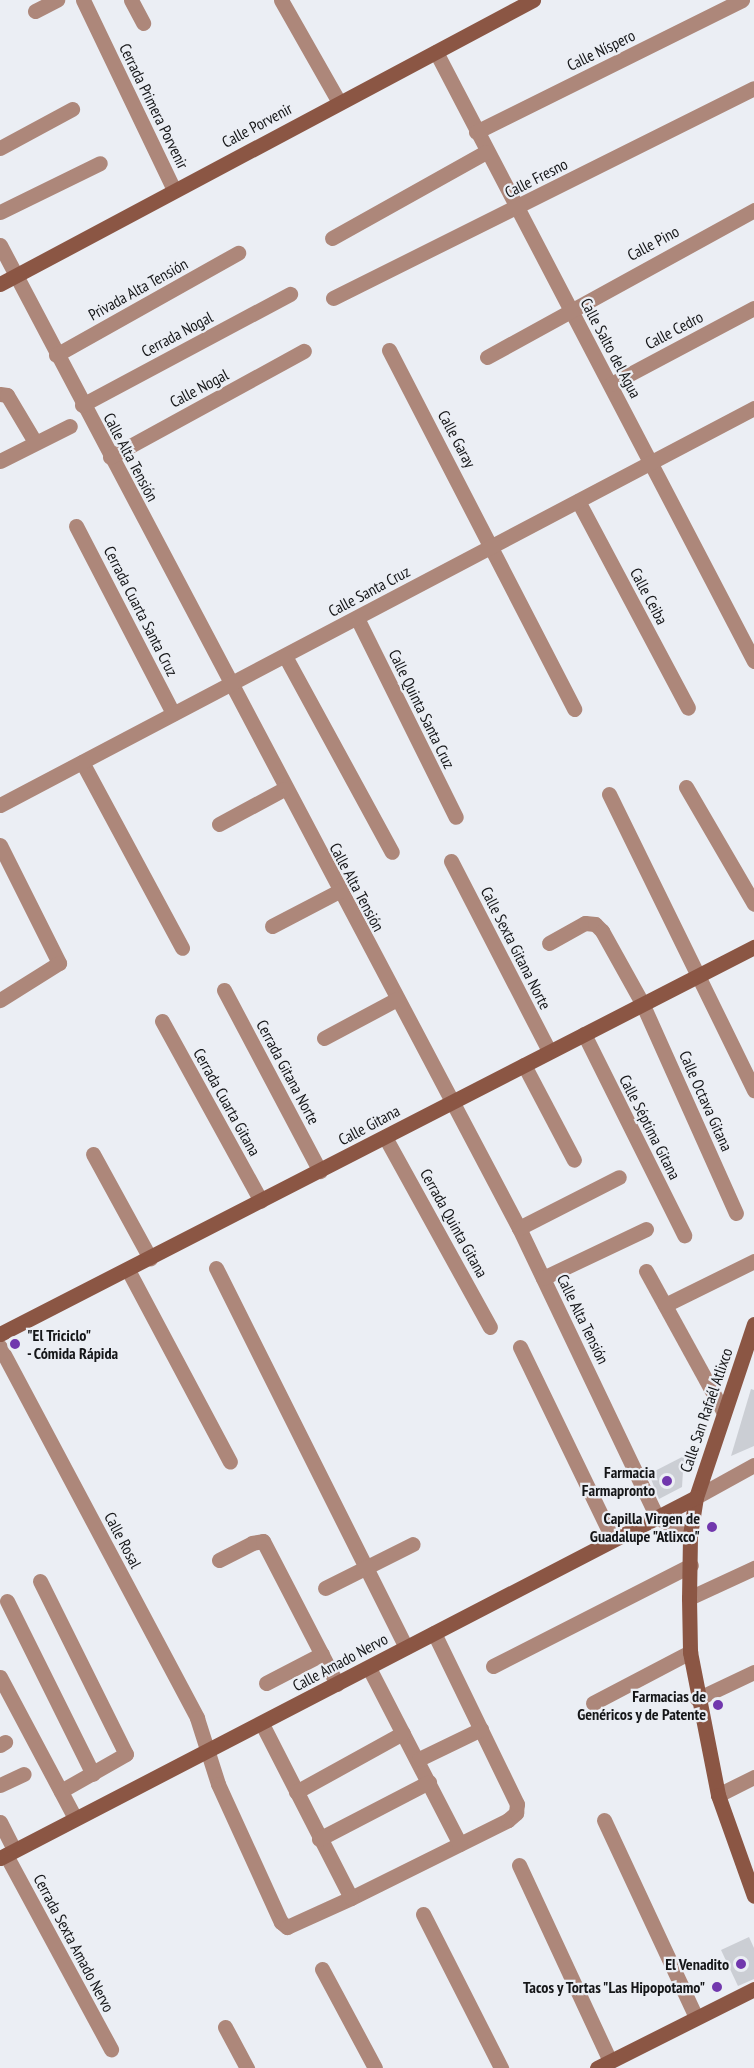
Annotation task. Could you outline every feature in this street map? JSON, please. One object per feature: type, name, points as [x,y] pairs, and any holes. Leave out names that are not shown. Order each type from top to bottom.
[{"type":"street","points":[[35,11],[57,0]]},
{"type":"street","name":"Cerrada Primera Porvenir","points":[[83,0],[174,190]]},
{"type":"street","points":[[131,0],[142,23]]},
{"type":"street","points":[[281,0],[339,102]]},
{"type":"street","name":"Calle Porvenir","points":[[0,284],[533,0]]},
{"type":"street","name":"Calle Níspero","points":[[476,132],[742,0]]},
{"type":"street","name":"Calle Salto del Agua","points":[[436,52],[486,152],[611,384],[754,661]]},
{"type":"street","name":"Calle Fresno","points":[[333,298],[754,88]]},
{"type":"street","points":[[0,148],[72,109]]},
{"type":"street","points":[[332,238],[486,152]]},
{"type":"street","points":[[0,212],[100,163]]},
{"type":"street","name":"Calle Pino","points":[[487,357],[569,308],[754,210]]},
{"type":"street","name":"Calle Alta Tensión","points":[[0,246],[284,789],[519,1228],[657,1517]]},
{"type":"street","name":"Privada Alta Tensión","points":[[56,355],[238,253]]},
{"type":"street","name":"Cerrada Nogal","points":[[82,405],[290,294]]},
{"type":"street","name":"Calle Cedro","points":[[611,384],[754,308]]},
{"type":"street","name":"Calle Garay","points":[[389,350],[493,546],[574,709]]},
{"type":"street","name":"Calle Nogal","points":[[110,457],[304,351]]},
{"type":"street","points":[[0,394],[7,395],[35,442]]},
{"type":"street","name":"Calle Santa Cruz","points":[[0,805],[754,408]]},
{"type":"street","points":[[0,460],[70,426]]},
{"type":"street","name":"Calle Ceiba","points":[[578,501],[688,708]]},
{"type":"street","name":"Cerrada Cuarta Santa Cruz","points":[[76,526],[173,713]]},
{"type":"street","name":"Calle Quinta Santa Cruz","points":[[357,618],[456,817]]},
{"type":"street","points":[[285,656],[392,852]]},
{"type":"street","points":[[82,762],[182,948]]},
{"type":"street","points":[[686,788],[754,904]]},
{"type":"street","points":[[219,824],[284,789]]},
{"type":"street","points":[[609,794],[700,975],[754,1090]]},
{"type":"street","points":[[0,845],[59,963],[0,1000]]},
{"type":"street","name":"Calle Sexta Gitana Norte","points":[[451,861],[549,1051]]},
{"type":"street","points":[[272,926],[339,891]]},
{"type":"street","name":"Calle Octava Gitana","points":[[549,942],[585,923],[595,924],[642,1003],[736,1213]]},
{"type":"street","name":"Calle Gitana","points":[[2,1329],[128,1270],[452,1100],[754,947]]},
{"type":"street","name":"Cerrada Gitana Norte","points":[[224,990],[320,1171]]},
{"type":"street","points":[[324,1038],[397,999]]},
{"type":"street","name":"Cerrada Cuarta Gitana","points":[[162,1021],[261,1201]]},
{"type":"street","name":"Calle Séptima Gitana","points":[[584,1035],[684,1235]]},
{"type":"street","points":[[524,1065],[574,1160]]},
{"type":"street","name":"Cerrada Quinta Gitana","points":[[385,1137],[490,1327]]},
{"type":"street","points":[[93,1154],[150,1258]]},
{"type":"street","points":[[519,1228],[619,1177]]},
{"type":"street","points":[[543,1278],[645,1229]]},
{"type":"street","points":[[665,1305],[754,1261]]},
{"type":"street","points":[[216,1268],[406,1647]]},
{"type":"street","points":[[128,1270],[230,1462]]},
{"type":"street","points":[[646,1271],[723,1411]]},
{"type":"street","name":"Calle San Rafaél Atlixco","points":[[754,1324],[749,1350],[723,1411],[696,1497],[690,1536],[689,1598],[690,1652],[697,1699],[718,1796],[754,1896]]},
{"type":"street","name":"Calle Rosal","points":[[0,1347],[197,1718],[210,1752],[218,1784],[281,1922],[287,1927],[296,1924],[351,1898]]},
{"type":"street","points":[[520,1347],[614,1539]]},
{"type":"street","points":[[696,1497],[754,1465]]},
{"type":"street","name":"Calle Amado Nervo","points":[[7,1854],[74,1816],[210,1752],[406,1647],[696,1497]]},
{"type":"street","points":[[657,1517],[690,1536]]},
{"type":"street","points":[[219,1560],[263,1541],[337,1684]]},
{"type":"street","points":[[324,1588],[413,1544]]},
{"type":"street","points":[[493,1666],[691,1565]]},
{"type":"street","points":[[689,1598],[754,1568]]},
{"type":"street","points":[[40,1581],[125,1748],[123,1758],[61,1791]]},
{"type":"street","points":[[7,1601],[93,1774]]},
{"type":"street","points":[[262,1724],[351,1898],[460,1844],[516,1813],[517,1804],[434,1633]]},
{"type":"street","points":[[592,1703],[690,1652]]},
{"type":"street","points":[[266,1683],[321,1654]]},
{"type":"street","points":[[369,1668],[419,1759],[460,1844]]},
{"type":"street","points":[[697,1699],[754,1671]]},
{"type":"street","points":[[0,1677],[74,1816]]},
{"type":"street","points":[[419,1759],[481,1729]]},
{"type":"street","points":[[296,1792],[404,1733]]},
{"type":"street","points":[[0,1785],[24,1774]]},
{"type":"street","points":[[718,1796],[754,1777]]},
{"type":"street","points":[[319,1839],[429,1782]]},
{"type":"street","points":[[604,1820],[696,2017]]},
{"type":"street","name":"Cerrada Sexta Amado Nervo","points":[[0,1822],[7,1854],[111,2049]]},
{"type":"street","points":[[519,1865],[603,2065],[754,1989]]},
{"type":"street","points":[[423,1914],[501,2068]]},
{"type":"street","points":[[322,1969],[375,2068]]},
{"type":"street","points":[[225,2027],[247,2068]]},
{"type":"building","points":[[751,1389],[754,1390],[754,1446],[731,1456]]},
{"type":"building","name":"Farmacia Farmapronto","points":[[684,1456],[682,1487],[659,1499],[649,1474]]},
{"type":"building","name":"El Venadito","points":[[749,1937],[754,1948],[754,1979],[738,1986],[721,1950]]},
{"type":"place","name":"\"El Triciclo\" - Cómida Rápida","points":[[15,1344]]},
{"type":"place","name":"Farmacia Farmapronto","points":[[667,1481]]},
{"type":"place","name":"Capilla Virgen de Guadalupe \"Atlixco\"","points":[[712,1527]]},
{"type":"place","name":"Farmacias de Genéricos y de Patente","points":[[718,1705]]},
{"type":"place","name":"El Venadito","points":[[741,1964]]},
{"type":"place","name":"Tacos y Tortas \"Las Hipopotamo\"","points":[[717,1987]]}]
